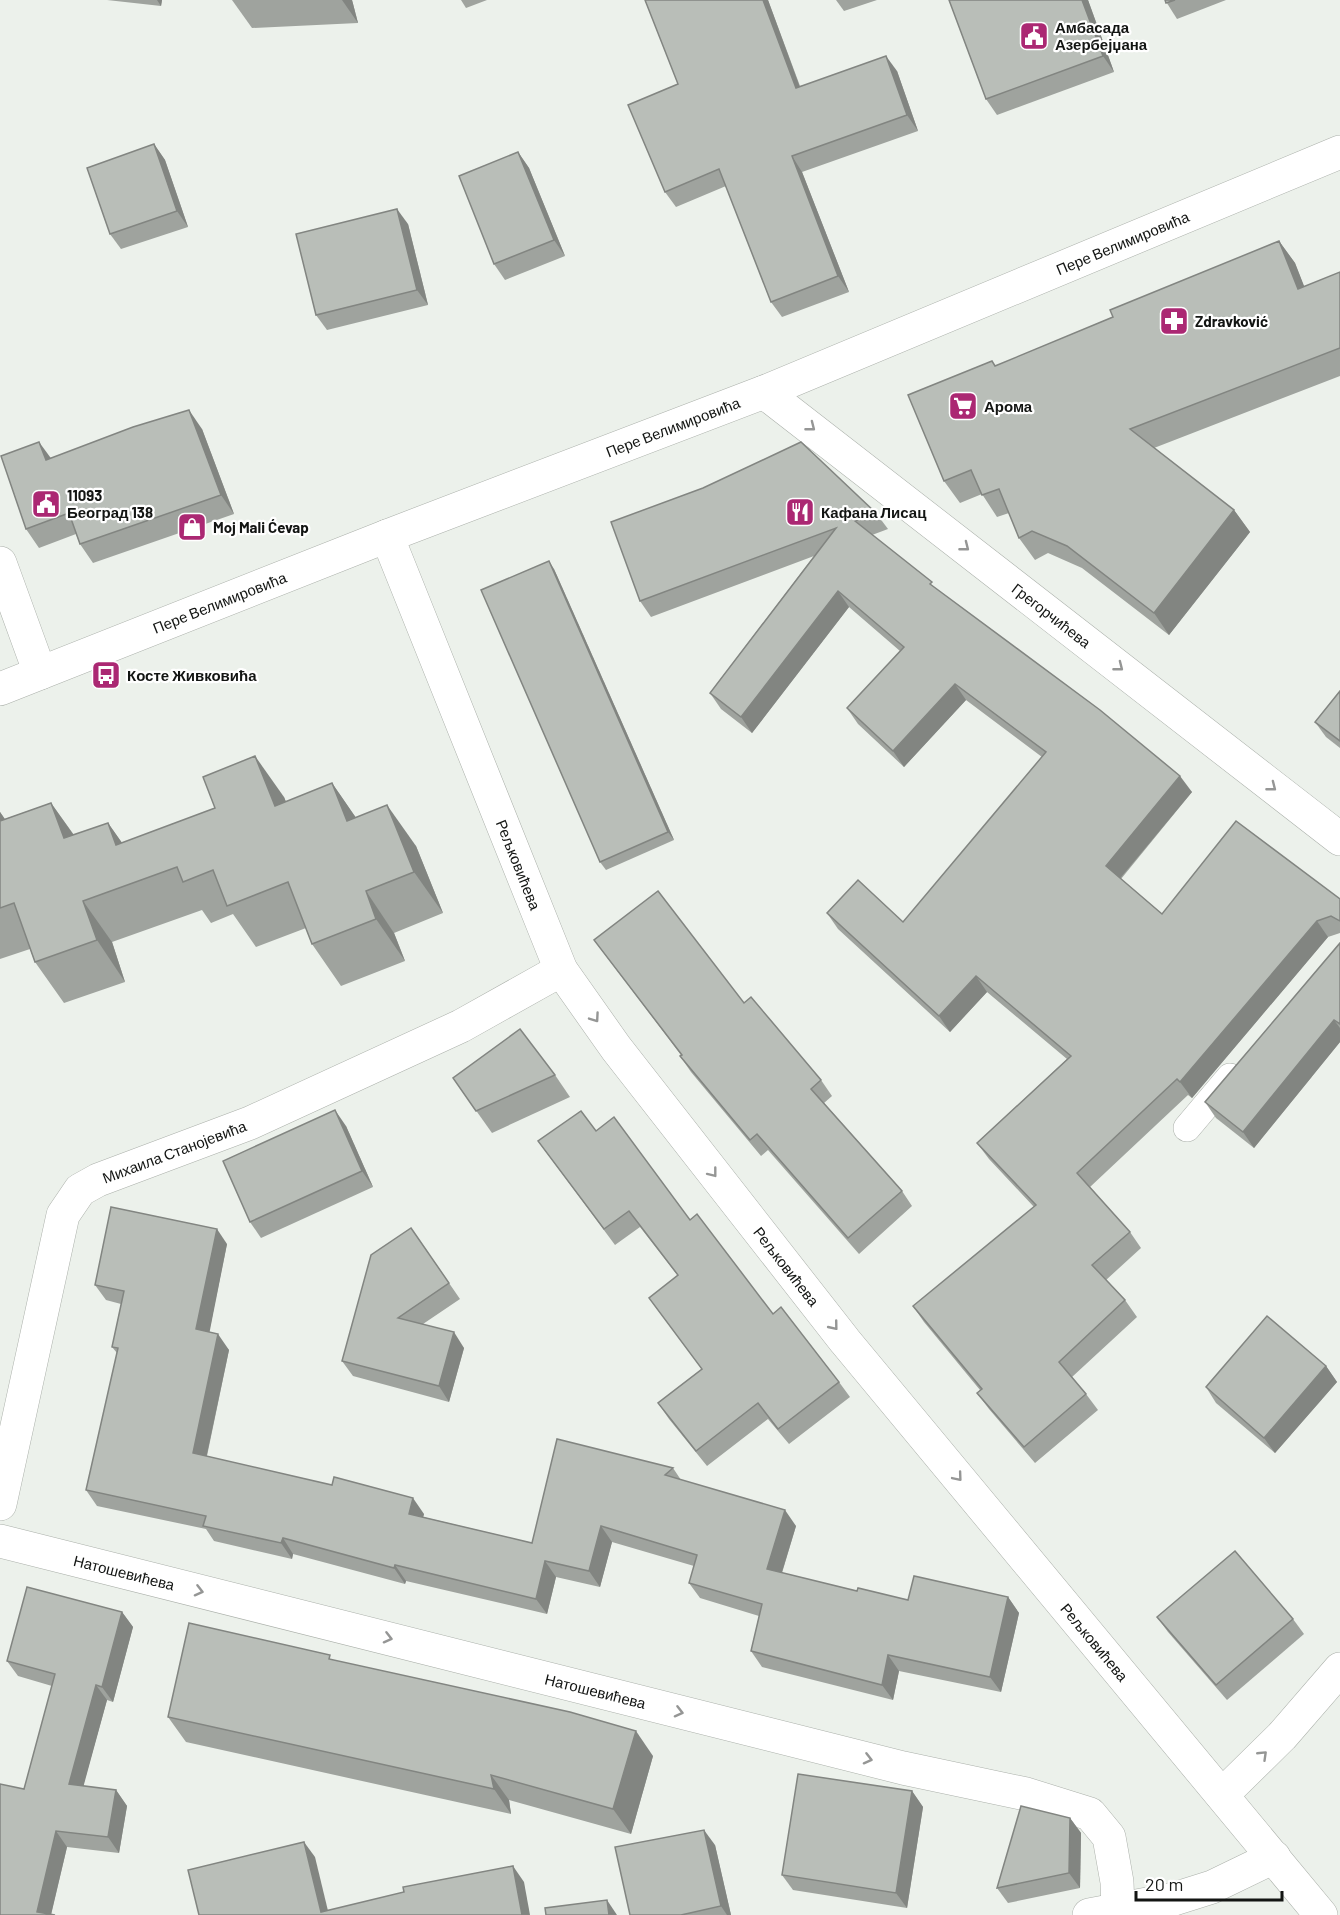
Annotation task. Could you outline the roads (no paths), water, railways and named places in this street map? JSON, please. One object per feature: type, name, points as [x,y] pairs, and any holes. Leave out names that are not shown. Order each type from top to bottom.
[{"type":"street","name":"Пере Велимировића","points":[[0,689],[387,536],[764,392],[1340,152]]},
{"type":"street","name":"Грегорчићева","points":[[764,392],[1340,839]]},
{"type":"street","name":"Рељковићева","points":[[387,536],[561,970],[616,1048],[845,1341],[1321,1915]]},
{"type":"street","points":[[0,563],[40,673]]},
{"type":"street","name":"Михаила Станојевића","points":[[0,1504],[63,1215],[80,1190],[98,1180],[250,1123],[461,1026],[561,970]]},
{"type":"street","name":"Натошевићева","points":[[0,1541],[880,1762],[1026,1794],[1081,1809],[1098,1822],[1108,1837],[1117,1882],[1103,1912]]},
{"type":"street","points":[[1221,1796],[1282,1736],[1340,1669]]},
{"type":"street","points":[[1103,1912],[1174,1899],[1212,1887],[1274,1857]]},
{"type":"lane","points":[[1186,1128],[1248,1056]]},
{"type":"place","name":"Амбасада Азербејџана","points":[[1034,36]]},
{"type":"place","name":"Zdravković","points":[[1174,321]]},
{"type":"place","name":"Арома","points":[[963,406]]},
{"type":"place","name":"11093 Београд 138","points":[[46,504]]},
{"type":"place","name":"Кафана Лисац","points":[[800,512]]},
{"type":"place","name":"Moj Mali Ćevap","points":[[192,527]]},
{"type":"place","name":"Косте Живковића","points":[[106,675]]}]
